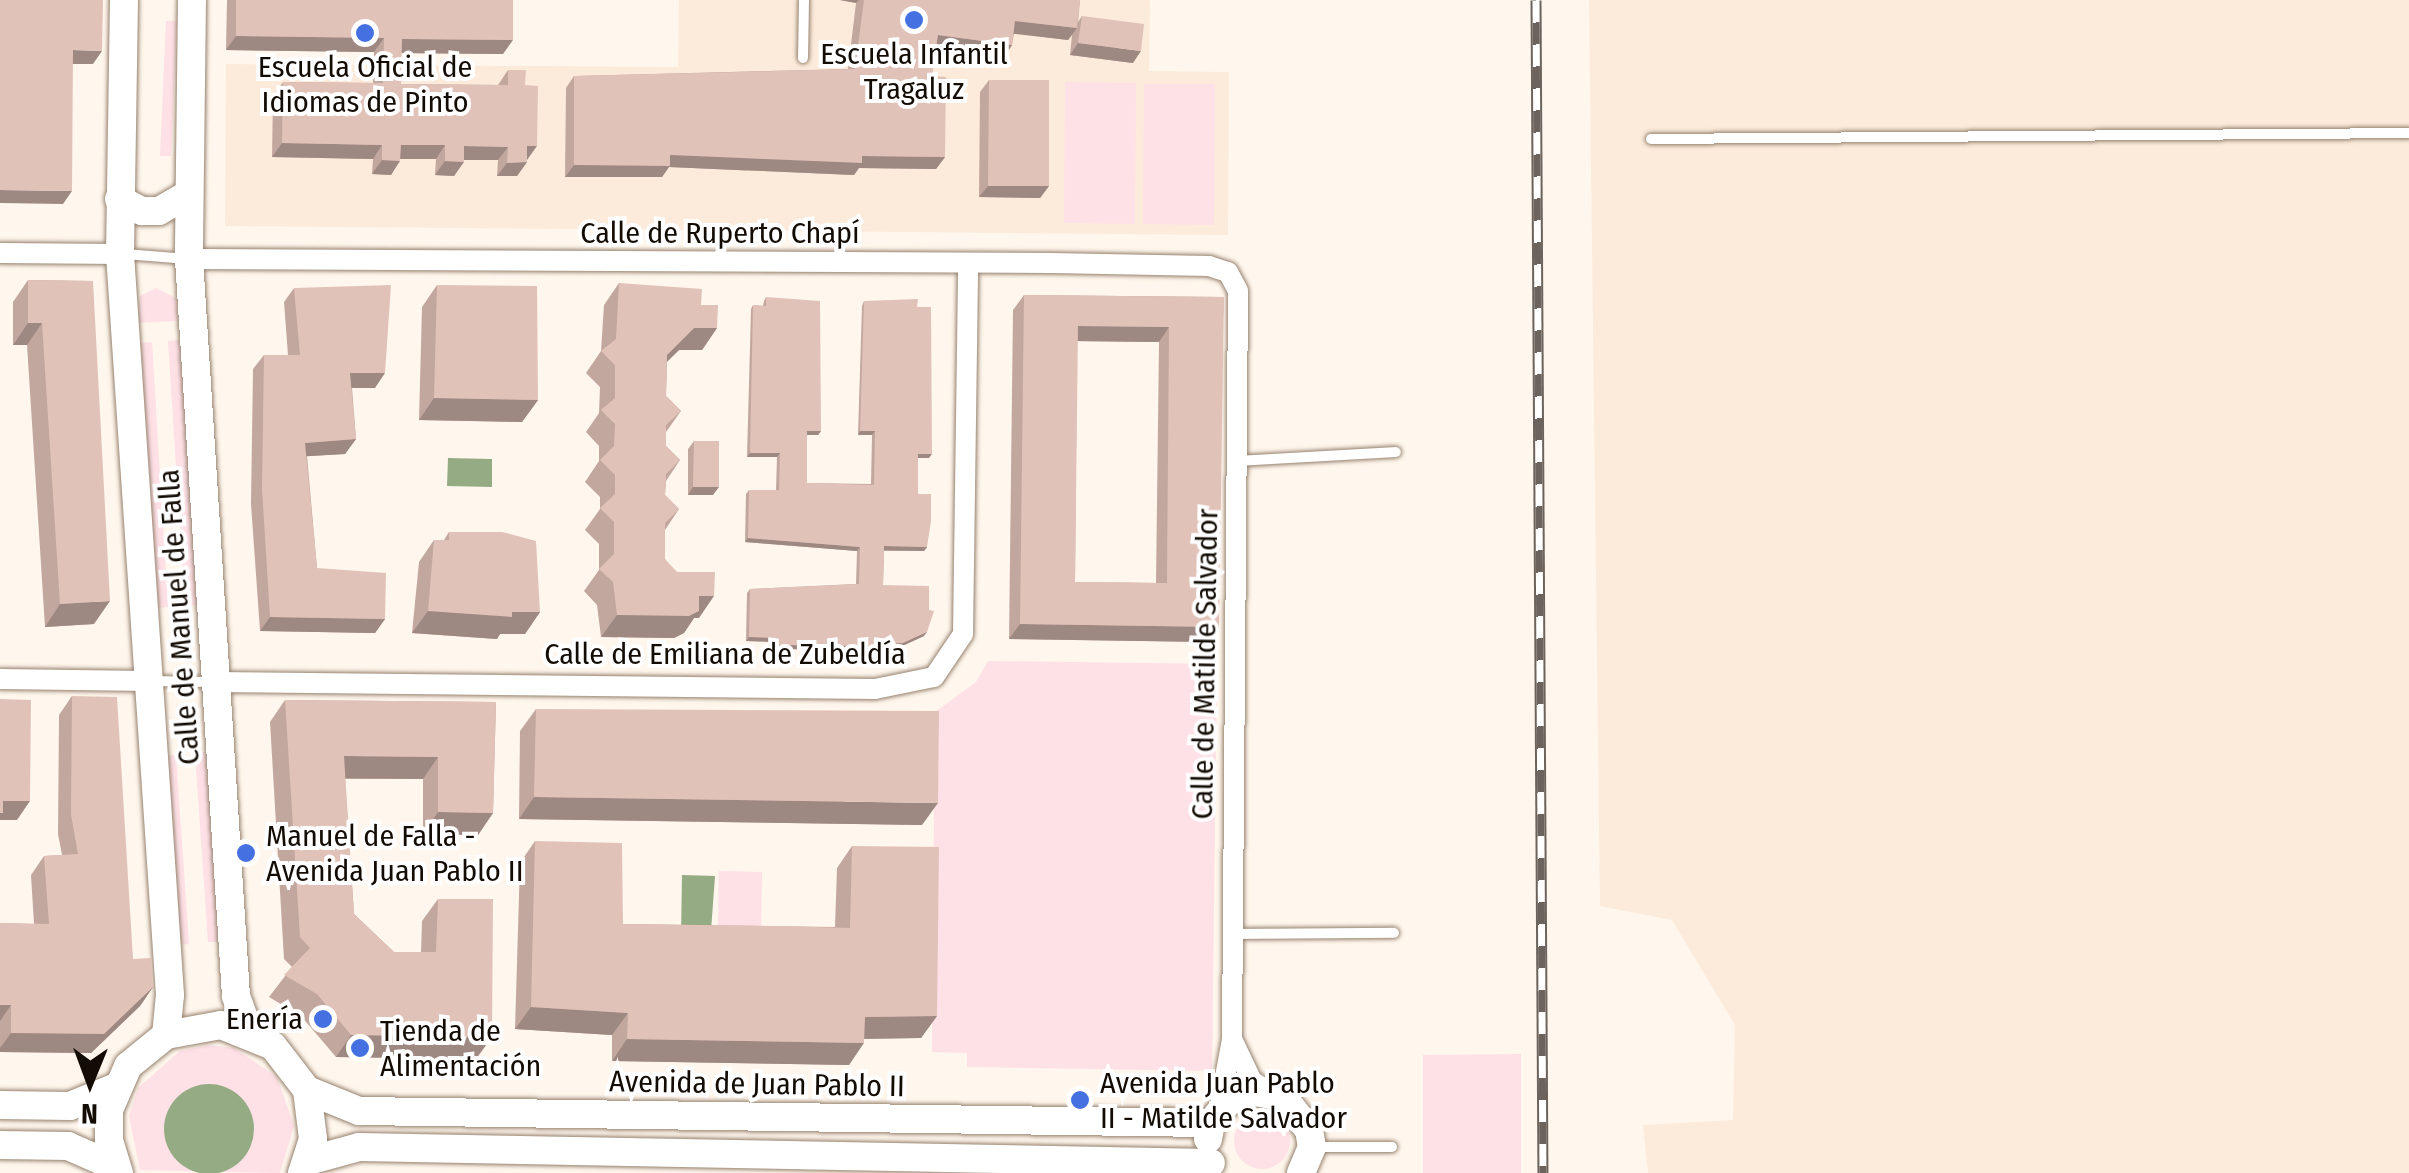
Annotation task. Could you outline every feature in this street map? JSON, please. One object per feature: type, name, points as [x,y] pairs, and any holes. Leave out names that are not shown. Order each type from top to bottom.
[{"type":"street","name":"Calle de Manuel de Falla","points":[[124,0],[120,254],[170,995],[166,1036]]},
{"type":"street","name":"Calle de Manuel de Falla","points":[[192,0],[188,259],[236,996],[249,1032]]},
{"type":"street","points":[[119,199],[142,211],[160,211],[186,196]]},
{"type":"street","points":[[0,253],[120,254]]},
{"type":"street","name":"Calle de Ruperto Chapí","points":[[188,259],[1209,266],[1228,272],[1238,290]]},
{"type":"street","name":"Calle de Emiliana de Zubeldía","points":[[215,682],[875,689],[934,677],[964,634],[968,266]]},
{"type":"street","name":"Calle de Matilde Salvador","points":[[1215,1117],[1232,1039],[1238,290]]},
{"type":"street","points":[[0,678],[148,681]]},
{"type":"street","points":[[118,1170],[109,1140],[116,1087],[128,1066],[166,1036],[221,1026],[249,1032],[292,1064],[307,1090],[313,1111],[305,1167],[359,1147],[1215,1170],[1215,1117],[1242,1094],[1268,1092]]},
{"type":"street","points":[[1232,1039],[1243,1068],[1268,1092],[1304,1116],[1306,1160]]},
{"type":"street","points":[[0,1105],[70,1106],[116,1087]]},
{"type":"street","name":"Avenida de Juan Pablo II","points":[[307,1090],[359,1111],[1215,1117]]},
{"type":"street","points":[[0,1145],[68,1146],[118,1170]]},
{"type":"lane","points":[[803,58],[804,0]]},
{"type":"lane","points":[[1651,139],[2409,133]]},
{"type":"lane","points":[[120,254],[188,259]]},
{"type":"lane","points":[[1237,460],[1396,452]]},
{"type":"lane","points":[[148,681],[215,682]]},
{"type":"lane","points":[[1233,934],[1394,934]]},
{"type":"lane","points":[[1306,1160],[1392,1148]]},
{"type":"shaded area","points":[[679,0],[1150,0],[1149,71],[1229,72],[1228,235],[225,226],[226,64],[678,67]]},
{"type":"shaded area","points":[[1589,0],[2409,0],[2409,1173],[1648,1173],[1643,1125],[1733,1120],[1735,1025],[1672,920],[1600,906]]},
{"type":"shaded area","points":[[166,21],[177,21],[171,156],[160,156]]},
{"type":"shaded area","points":[[1065,82],[1136,83],[1135,224],[1064,223]]},
{"type":"shaded area","points":[[1144,84],[1215,84],[1214,225],[1143,224]]},
{"type":"shaded area","points":[[156,288],[176,298],[178,321],[137,323],[140,296]]},
{"type":"shaded area","points":[[181,340],[197,605],[185,606],[168,341]]},
{"type":"shaded area","points":[[152,342],[168,607],[156,608],[139,343]]},
{"type":"shaded area","points":[[448,458],[492,459],[492,487],[447,486]]},
{"type":"shaded area","points":[[988,661],[1217,664],[1212,1071],[967,1067],[967,1053],[932,1052],[935,712],[976,682]]},
{"type":"shaded area","points":[[206,752],[219,942],[208,942],[195,753]]},
{"type":"shaded area","points":[[176,755],[189,944],[178,945],[165,756]]},
{"type":"shaded area","points":[[719,871],[762,872],[761,949],[718,929]]},
{"type":"shaded area","points":[[682,875],[715,876],[711,931],[681,936]]},
{"type":"shaded area","points":[[208,1045],[234,1048],[277,1077],[294,1126],[280,1173],[140,1170],[129,1116],[138,1088],[180,1051]]},
{"type":"shaded area","points":[[1521,1054],[1521,1173],[1423,1173],[1423,1055]]},
{"type":"shaded area","points":[[209,1084],[241,1097],[254,1129],[241,1161],[209,1174],[177,1161],[164,1129],[177,1097]]},
{"type":"shaded area","points":[[1262,1113],[1282,1121],[1290,1141],[1282,1161],[1262,1169],[1242,1161],[1234,1141],[1242,1121]]},
{"type":"building","points":[[0,0],[103,0],[102,51],[73,50],[72,191],[0,190]]},
{"type":"building","points":[[236,0],[513,0],[513,40],[402,39],[401,84],[508,85],[508,70],[526,70],[525,85],[538,86],[537,146],[527,146],[527,162],[507,163],[508,147],[464,146],[464,162],[445,161],[445,145],[401,145],[400,161],[382,160],[382,145],[282,143],[283,82],[383,83],[384,38],[236,36]]},
{"type":"building","points":[[864,0],[1080,0],[1077,28],[1015,21],[1012,45],[938,35],[932,76],[946,77],[945,157],[862,156],[862,163],[670,155],[670,166],[574,165],[574,76],[855,69]]},
{"type":"building","points":[[1082,16],[1144,24],[1141,51],[1078,43]]},
{"type":"building","points":[[989,80],[1049,80],[1049,186],[988,186]]},
{"type":"building","points":[[28,280],[93,281],[110,601],[60,604],[42,323],[28,323]]},
{"type":"building","points":[[619,283],[702,289],[701,305],[718,305],[717,328],[694,328],[667,355],[666,396],[681,411],[666,425],[666,446],[680,460],[666,474],[665,495],[679,509],[665,523],[665,559],[677,572],[715,572],[714,596],[699,596],[699,611],[689,616],[617,615],[613,582],[599,569],[614,554],[614,522],[600,508],[615,494],[615,475],[600,460],[614,446],[615,424],[601,410],[615,398],[615,365],[601,351],[616,339]]},
{"type":"building","points":[[391,285],[385,373],[350,373],[356,439],[305,443],[317,568],[386,573],[385,619],[270,617],[262,489],[264,355],[300,355],[294,288]]},
{"type":"building","points":[[437,285],[537,286],[538,400],[434,398]]},
{"type":"building","points":[[1024,295],[1224,297],[1219,627],[1020,624]],"holes":[[[1078,326],[1169,327],[1167,583],[1075,582]]]},
{"type":"building","points":[[766,297],[820,301],[821,431],[807,431],[807,483],[874,485],[875,431],[860,431],[864,301],[918,299],[917,307],[931,307],[932,454],[918,454],[918,494],[931,494],[927,547],[884,546],[883,585],[929,586],[929,610],[934,611],[927,632],[903,643],[779,645],[779,638],[749,637],[750,589],[859,584],[860,547],[748,538],[749,490],[779,490],[780,453],[750,453],[753,305],[766,306]]},
{"type":"building","points":[[694,441],[719,441],[719,487],[693,487]]},
{"type":"building","points":[[449,532],[502,532],[536,541],[540,612],[512,612],[512,617],[428,611],[434,540],[449,540]]},
{"type":"building","points":[[72,696],[117,697],[133,959],[151,958],[153,987],[104,1034],[11,1033],[11,1005],[0,1005],[0,923],[49,924],[44,856],[78,854],[71,815]]},
{"type":"building","points":[[0,699],[31,700],[30,801],[3,801],[3,813],[0,813]]},
{"type":"building","points":[[285,700],[496,702],[493,813],[438,812],[438,757],[344,756],[354,914],[394,952],[436,952],[438,899],[493,899],[492,1037],[351,1035],[317,994],[284,975],[310,948],[300,937]]},
{"type":"building","points":[[536,709],[939,711],[938,803],[534,797]]},
{"type":"building","points":[[535,841],[622,843],[623,924],[850,928],[852,846],[939,847],[937,1016],[865,1017],[864,1043],[627,1039],[628,1013],[531,1007]]},
{"type":"railway","points":[[1536,0],[1543,1173]]},
{"type":"place","name":"Escuela Infantil Tragaluz","points":[[914,20]]},
{"type":"place","name":"Escuela Oficial de Idiomas de Pinto","points":[[365,33]]},
{"type":"place","name":"Manuel de Falla - Avenida Juan Pablo II","points":[[246,853]]},
{"type":"place","name":"Enería","points":[[323,1019]]},
{"type":"place","name":"Tienda de Alimentación","points":[[360,1048]]},
{"type":"place","name":"Avenida Juan Pablo II - Matilde Salvador","points":[[1080,1100]]}]
